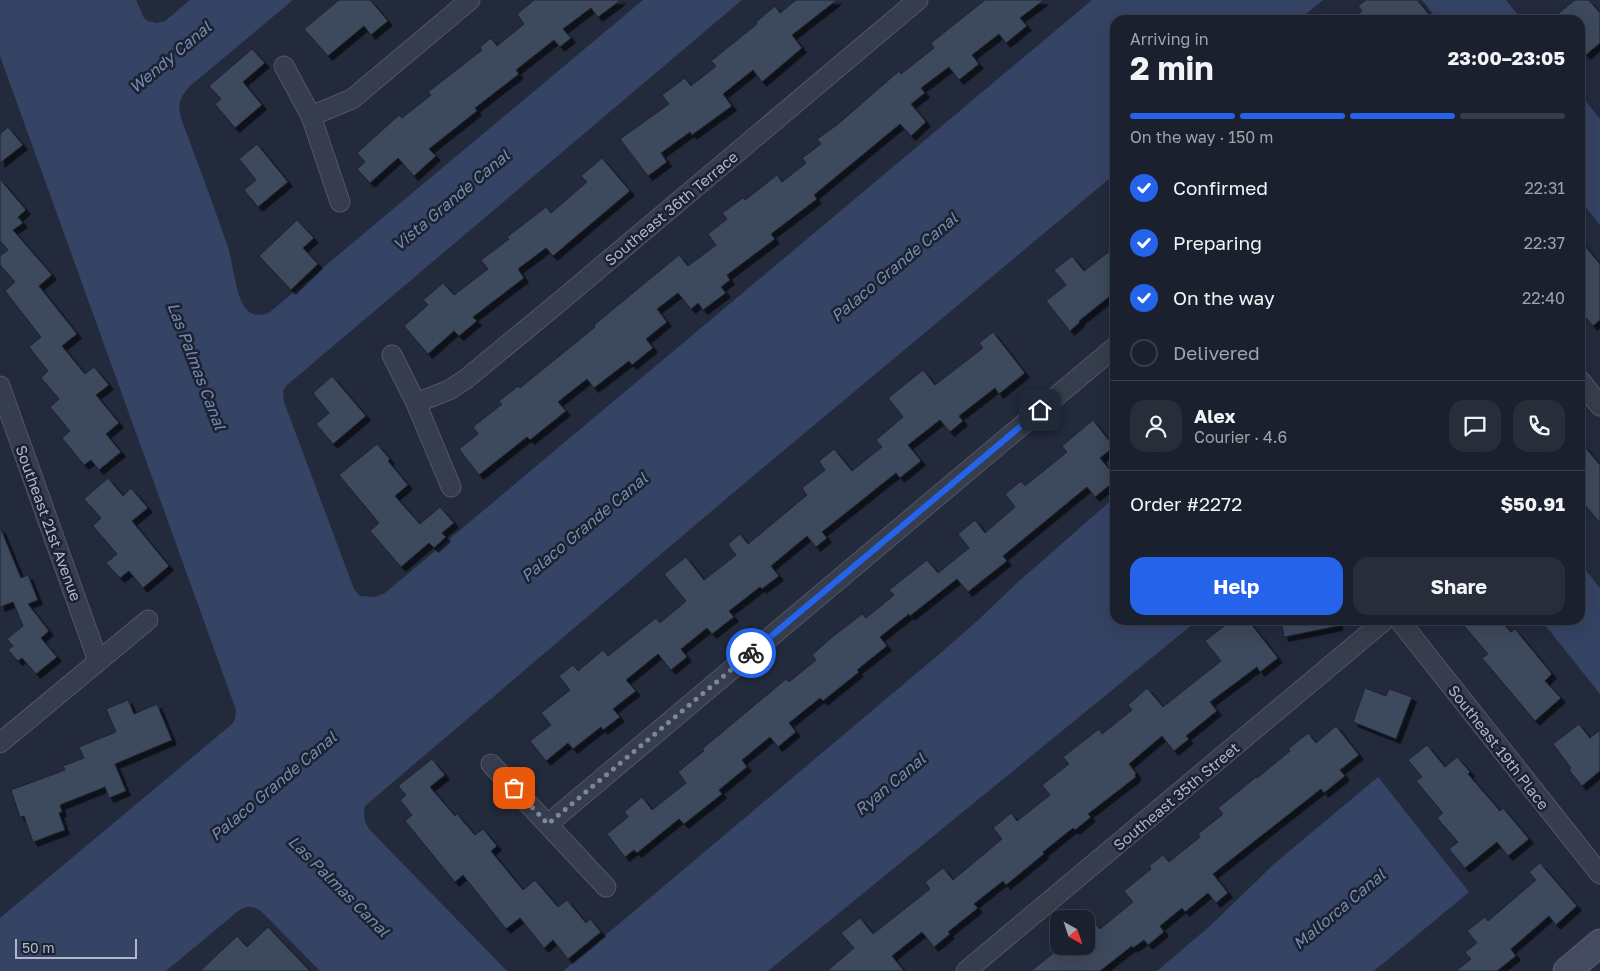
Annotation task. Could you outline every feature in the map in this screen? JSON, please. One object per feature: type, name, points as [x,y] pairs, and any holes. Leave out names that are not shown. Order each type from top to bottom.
[{"type":"street","points":[[311,116],[352,98],[470,0]]},
{"type":"street","name":"Southeast 36th Terrace","points":[[416,403],[449,390],[466,379],[918,0]]},
{"type":"street","points":[[284,66],[311,116],[340,202]]},
{"type":"street","points":[[548,824],[1110,351]]},
{"type":"street","points":[[392,355],[416,403],[451,487]]},
{"type":"street","name":"Southeast 21st Avenue","points":[[0,386],[98,661]]},
{"type":"street","points":[[1585,386],[1600,406]]},
{"type":"street","points":[[0,743],[148,620]]},
{"type":"street","name":"Southeast 35th Street","points":[[966,971],[1379,625]]},
{"type":"street","name":"Southeast 19th Place","points":[[1403,625],[1600,874]]},
{"type":"street","points":[[491,764],[606,887]]},
{"type":"street","points":[[1567,971],[1600,943]]},
{"type":"water","points":[[0,0],[136,0],[144,18],[157,23],[165,21],[190,0],[293,0],[190,86],[179,105],[181,118],[228,247],[240,297],[246,309],[258,315],[270,312],[643,0],[742,0],[286,386],[283,391],[284,402],[354,589],[360,596],[375,597],[385,593],[1092,0],[1323,0],[1305,15],[1110,15],[1110,178],[727,498],[365,806],[364,818],[369,829],[507,971],[320,971],[262,912],[250,907],[243,908],[237,912],[166,971],[0,971],[0,918],[232,724],[235,719],[236,710],[0,56]]},
{"type":"water","points":[[1422,0],[1506,0],[1518,15],[1434,15]]},
{"type":"water","points":[[1585,100],[1600,119],[1600,225],[1585,206]]},
{"type":"water","name":"Ryan Canal","points":[[1110,501],[1110,625],[1192,625],[768,971],[563,971],[937,656]]},
{"type":"water","points":[[1585,569],[1600,588],[1600,694],[1545,625],[1585,625]]},
{"type":"water","name":"Mallorca Canal","points":[[1378,777],[1469,892],[1374,971],[1157,971],[1210,926],[1275,863]]},
{"type":"building","points":[[339,0],[370,0],[388,21],[371,35],[364,26],[328,56],[304,29]]},
{"type":"building","points":[[534,0],[621,0],[598,17],[591,8],[563,29],[571,38],[560,47],[554,40],[516,70],[519,74],[475,108],[477,111],[429,149],[436,156],[414,176],[398,158],[370,183],[357,169],[365,162],[357,153],[399,115],[402,118],[431,95],[428,92],[482,50],[480,47],[491,38],[497,46],[524,24],[517,14]]},
{"type":"building","points":[[796,0],[837,0],[792,35],[802,48],[762,82],[753,70],[723,94],[732,106],[692,135],[690,132],[661,153],[667,162],[648,176],[620,139],[669,104],[662,95],[685,78],[691,86],[716,66],[711,61],[757,24],[756,22],[775,6],[780,13]]},
{"type":"building","points":[[985,0],[1044,0],[1020,18],[1027,26],[1006,43],[999,34],[972,55],[979,64],[959,80],[949,67],[921,88],[925,93],[911,104],[926,122],[911,136],[900,124],[814,195],[817,199],[771,234],[775,239],[727,275],[730,280],[721,287],[726,293],[703,310],[698,303],[691,309],[678,293],[657,309],[667,322],[646,339],[653,348],[632,365],[629,361],[594,388],[587,379],[558,402],[566,411],[530,440],[527,437],[479,475],[459,449],[478,434],[473,427],[502,404],[499,401],[518,386],[520,388],[679,255],[688,266],[716,245],[708,234],[727,219],[722,213],[743,198],[745,200],[777,175],[782,182],[806,163],[802,158],[821,144],[817,139],[837,125],[899,71],[901,74],[934,48],[931,43]]},
{"type":"building","points":[[1366,0],[1417,0],[1430,15],[1357,15],[1362,11],[1358,6]]},
{"type":"building","points":[[1575,0],[1589,0],[1600,13],[1600,43],[1586,55],[1585,15],[1556,15]]},
{"type":"building","points":[[252,49],[265,63],[243,82],[262,105],[235,128],[215,104],[221,99],[209,86]]},
{"type":"building","points":[[8,127],[23,145],[0,163],[0,134]]},
{"type":"building","points":[[257,144],[288,182],[258,207],[244,190],[256,180],[239,159]]},
{"type":"building","points":[[602,158],[630,191],[553,256],[546,248],[518,269],[524,278],[473,317],[477,321],[459,336],[454,331],[428,354],[404,326],[428,305],[423,300],[443,283],[454,295],[488,269],[481,260],[546,207],[551,213],[587,182],[581,176]]},
{"type":"building","points":[[0,179],[26,210],[18,217],[23,223],[13,230],[52,275],[39,286],[77,334],[62,346],[85,374],[94,367],[109,385],[96,395],[119,423],[106,434],[121,452],[99,470],[91,460],[84,465],[62,438],[70,431],[50,407],[59,399],[41,378],[48,371],[29,347],[41,337],[5,291],[15,282],[0,265],[0,256],[8,250],[0,241]]},
{"type":"building","points":[[297,220],[314,238],[303,248],[318,264],[291,290],[259,256]]},
{"type":"building","points":[[1585,246],[1600,264],[1600,320],[1593,326],[1585,317]]},
{"type":"building","points":[[1110,251],[1110,296],[1079,321],[1070,331],[1046,301],[1066,285],[1054,270],[1072,256],[1084,271]]},
{"type":"building","points":[[993,332],[1025,373],[999,394],[995,388],[959,416],[963,421],[950,432],[940,420],[908,445],[921,461],[900,478],[896,473],[822,532],[827,538],[816,547],[807,536],[771,566],[779,576],[762,589],[760,587],[729,611],[734,617],[712,634],[707,628],[681,649],[687,657],[671,670],[658,654],[626,680],[636,691],[613,709],[620,717],[603,730],[601,727],[573,749],[568,743],[546,761],[530,741],[551,725],[541,713],[570,690],[559,676],[573,665],[578,671],[603,650],[608,656],[656,618],[660,623],[686,601],[664,574],[686,557],[704,580],[736,555],[728,544],[740,534],[748,544],[807,495],[802,488],[825,470],[819,461],[834,449],[852,471],[882,447],[876,440],[903,417],[888,398],[923,370],[935,385],[983,348],[979,343]]},
{"type":"building","points":[[332,376],[366,416],[333,444],[316,424],[329,413],[313,393]]},
{"type":"building","points":[[1093,420],[1110,442],[1110,450],[1100,458],[1110,470],[1110,485],[1095,497],[1087,487],[1003,556],[1007,561],[968,592],[957,579],[910,616],[909,614],[880,637],[887,646],[857,670],[859,672],[823,701],[820,698],[789,723],[796,732],[778,747],[770,737],[742,760],[747,767],[719,790],[722,794],[684,824],[679,819],[637,853],[634,850],[625,857],[607,834],[628,817],[624,812],[642,797],[652,810],[686,783],[678,772],[704,751],[702,749],[786,679],[789,682],[816,660],[812,655],[831,638],[862,614],[866,618],[894,595],[889,590],[927,560],[938,573],[969,548],[958,534],[975,520],[985,533],[1015,507],[1005,494],[1021,481],[1025,486],[1067,452],[1062,446]]},
{"type":"building","points":[[377,444],[408,485],[395,496],[420,524],[440,507],[454,523],[442,533],[446,537],[434,548],[429,543],[401,567],[370,531],[379,523],[339,475]]},
{"type":"building","points":[[1585,447],[1600,465],[1600,523],[1585,505]]},
{"type":"building","points":[[108,478],[123,496],[131,488],[148,508],[132,521],[169,566],[143,588],[129,571],[120,578],[106,563],[117,554],[93,526],[101,518],[84,499]]},
{"type":"building","points":[[0,527],[21,578],[28,575],[38,600],[28,604],[49,631],[41,638],[57,657],[36,674],[22,658],[18,661],[8,650],[13,646],[7,639],[23,626],[13,602],[0,607]]},
{"type":"building","points":[[1226,625],[1252,625],[1278,658],[1260,672],[1257,667],[1210,702],[1217,711],[1186,736],[1189,739],[1174,751],[1162,736],[1129,764],[1136,773],[1136,777],[1088,814],[1091,817],[1075,830],[1073,828],[1043,852],[1044,854],[1006,885],[1003,881],[974,904],[978,908],[948,932],[950,934],[934,947],[922,932],[892,956],[904,971],[827,971],[854,948],[841,933],[860,918],[873,934],[930,889],[925,882],[943,868],[953,880],[1002,839],[993,828],[1011,813],[1017,821],[1050,795],[1042,785],[1069,764],[1063,757],[1099,729],[1102,734],[1132,710],[1128,705],[1147,688],[1163,707],[1221,661],[1205,641]]},
{"type":"building","points":[[1282,625],[1338,625],[1338,626],[1284,637]]},
{"type":"building","points":[[1463,625],[1505,625],[1511,632],[1515,629],[1552,674],[1545,681],[1561,698],[1535,721],[1482,658],[1488,654]]},
{"type":"building","points":[[1365,688],[1386,696],[1389,689],[1412,697],[1396,739],[1353,722]]},
{"type":"building","points":[[128,700],[134,714],[157,704],[172,740],[115,764],[126,791],[109,798],[105,787],[60,805],[62,812],[59,813],[65,830],[33,842],[24,816],[20,817],[11,790],[65,770],[63,766],[84,758],[79,747],[116,732],[106,709]]},
{"type":"building","points":[[1579,724],[1590,738],[1600,730],[1600,771],[1582,786],[1569,770],[1571,768],[1553,744]]},
{"type":"building","points":[[1336,726],[1359,755],[1340,770],[1345,776],[1324,793],[1321,789],[1213,874],[1228,893],[1216,903],[1208,893],[1185,912],[1182,908],[1160,926],[1164,932],[1148,945],[1144,940],[1133,948],[1132,946],[1100,971],[1031,971],[1051,955],[1095,955],[1095,923],[1100,929],[1133,902],[1124,891],[1151,869],[1149,866],[1163,855],[1169,862],[1200,837],[1198,834],[1223,814],[1218,808],[1290,751],[1288,749],[1308,733],[1316,743]]},
{"type":"building","points":[[1427,745],[1445,767],[1457,757],[1470,772],[1468,774],[1500,811],[1503,808],[1529,839],[1508,856],[1497,842],[1465,868],[1449,849],[1458,842],[1437,818],[1443,813],[1416,781],[1422,777],[1408,760]]},
{"type":"building","points":[[432,759],[445,775],[430,787],[455,816],[457,814],[475,835],[483,829],[497,846],[491,851],[523,890],[535,880],[558,907],[567,900],[586,923],[590,919],[601,932],[568,959],[553,940],[544,948],[520,918],[506,929],[463,875],[455,882],[405,821],[412,815],[400,800],[406,795],[398,786]]},
{"type":"building","points":[[1540,863],[1577,906],[1556,925],[1549,916],[1511,949],[1516,956],[1497,971],[1456,971],[1471,959],[1465,952],[1477,943],[1467,931],[1485,917],[1488,921],[1536,880],[1529,872]]},
{"type":"building","points":[[268,927],[310,971],[200,971],[237,936],[247,947]]},
{"type":"way so far","points":[[514,788],[548,824],[751,653]]},
{"type":"route","points":[[751,653],[1040,410]]},
{"type":"water label","name":"Wendy Canal","points":[[170,57]]},
{"type":"water label","name":"Vista Grande Canal","points":[[451,200]]},
{"type":"water label","name":"Palaco Grande Canal","points":[[894,267]]},
{"type":"water label","name":"Las Palmas Canal","points":[[197,366]]},
{"type":"water label","name":"Palaco Grande Canal","points":[[584,527]]},
{"type":"water label","name":"Palaco Grande Canal","points":[[273,786]]},
{"type":"water label","name":"Las Palmas Canal","points":[[339,886]]}]
